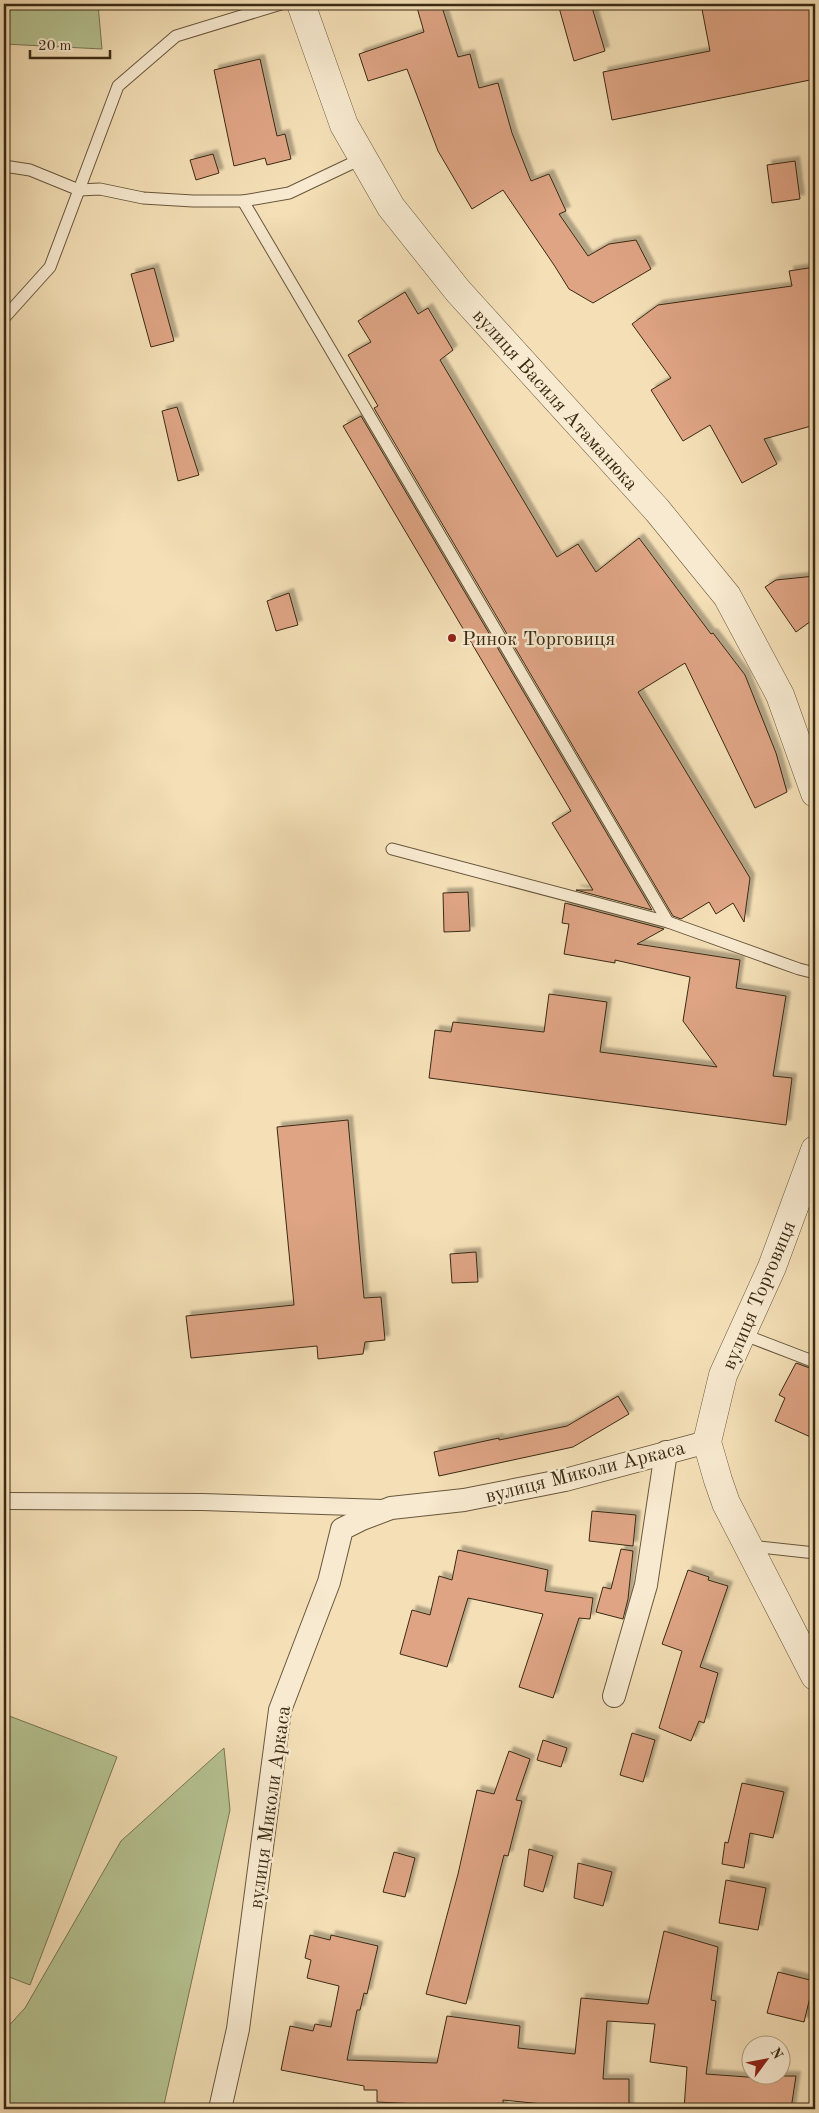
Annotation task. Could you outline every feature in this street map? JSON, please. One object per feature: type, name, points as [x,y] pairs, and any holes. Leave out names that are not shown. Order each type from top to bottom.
[{"type":"street","name":"вулиця Василя Атаманюка","points":[[301,4],[344,125],[391,207],[458,291],[656,510],[727,596],[780,695],[815,792]]},
{"type":"street","name":"вулиця Торговиця","points":[[707,1442],[723,1375],[772,1267],[815,1150]]},
{"type":"street","name":"вулиця Миколи Аркаса","points":[[220,2109],[238,2029],[280,1710],[329,1582],[342,1529],[391,1508],[464,1500],[565,1480],[707,1442]]},
{"type":"street","points":[[707,1442],[724,1495],[815,1676]]},
{"type":"street","points":[[614,1696],[646,1585],[666,1452]]},
{"type":"street","points":[[4,1501],[202,1502],[391,1508]]},
{"type":"lane","points":[[5,318],[50,267],[118,86],[176,36],[282,4]]},
{"type":"lane","points":[[4,166],[30,170],[79,190],[100,189],[143,198],[243,201],[290,193],[363,158]]},
{"type":"lane","points":[[243,201],[668,922]]},
{"type":"lane","points":[[392,849],[668,922],[815,973]]},
{"type":"lane","points":[[742,1334],[815,1362]]},
{"type":"lane","points":[[749,1546],[815,1553]]},
{"type":"green space","points":[[4,4],[98,4],[102,49],[4,44]]},
{"type":"green space","points":[[4,1714],[117,1757],[30,1985],[4,1975]]},
{"type":"green space","points":[[224,1748],[230,1810],[163,2109],[4,2109],[4,2031],[25,2008],[121,1841]]},
{"type":"building","points":[[416,4],[441,4],[458,57],[470,54],[479,88],[498,83],[512,133],[531,181],[549,174],[566,211],[559,214],[588,256],[609,244],[636,240],[651,269],[593,303],[569,289],[503,190],[472,209],[438,151],[407,69],[368,81],[359,54],[424,32]]},
{"type":"building","points":[[558,4],[591,4],[605,51],[574,61]]},
{"type":"building","points":[[701,4],[815,4],[815,79],[612,120],[603,72],[710,51]]},
{"type":"building","points":[[260,59],[277,136],[285,134],[291,159],[267,165],[265,158],[234,166],[214,70]]},
{"type":"building","points":[[213,154],[219,173],[196,180],[190,160]]},
{"type":"building","points":[[795,161],[800,199],[772,203],[767,165]]},
{"type":"building","points":[[815,267],[815,425],[764,439],[777,464],[742,483],[710,425],[683,441],[651,390],[671,378],[632,324],[658,305],[792,286],[789,271]]},
{"type":"building","points":[[154,268],[174,341],[151,347],[131,274]]},
{"type":"building","points":[[405,292],[418,314],[428,308],[453,350],[440,360],[557,557],[578,544],[596,572],[639,538],[711,634],[713,633],[745,675],[776,753],[787,792],[755,808],[685,663],[638,692],[750,878],[744,922],[733,903],[716,914],[709,902],[681,919],[673,916],[374,408],[378,406],[348,355],[371,342],[358,321]]},
{"type":"building","points":[[177,407],[199,475],[178,481],[162,411]]},
{"type":"building","points":[[361,416],[652,910],[576,890],[593,890],[552,823],[571,811],[343,426]]},
{"type":"building","points":[[815,576],[815,618],[796,632],[765,587],[776,580]]},
{"type":"building","points":[[289,593],[298,625],[276,631],[267,601]]},
{"type":"building","points":[[468,892],[470,931],[444,932],[443,893]]},
{"type":"building","points":[[565,903],[664,929],[637,944],[740,960],[736,988],[786,996],[773,1076],[792,1078],[786,1125],[429,1078],[435,1030],[451,1032],[453,1022],[544,1032],[549,994],[607,1002],[600,1052],[717,1067],[683,1021],[690,977],[615,960],[615,963],[564,954],[569,924],[562,923]]},
{"type":"building","points":[[348,1120],[364,1298],[381,1297],[385,1340],[365,1342],[363,1354],[318,1359],[317,1346],[191,1358],[186,1316],[294,1305],[277,1127]]},
{"type":"building","points":[[476,1252],[478,1282],[452,1283],[450,1254]]},
{"type":"building","points":[[796,1363],[815,1370],[815,1439],[775,1421],[785,1398],[779,1395]]},
{"type":"building","points":[[618,1396],[629,1414],[573,1447],[439,1476],[434,1452],[567,1426]]},
{"type":"building","points":[[592,1511],[636,1515],[633,1546],[589,1541]]},
{"type":"building","points":[[621,1549],[633,1551],[628,1599],[623,1619],[596,1612],[603,1587],[611,1589]]},
{"type":"building","points":[[458,1550],[548,1570],[545,1591],[593,1598],[590,1619],[579,1618],[553,1698],[519,1687],[543,1614],[468,1598],[447,1667],[400,1654],[412,1610],[430,1615],[439,1576],[452,1580]]},
{"type":"building","points":[[688,1570],[709,1577],[708,1580],[728,1586],[700,1667],[718,1673],[704,1723],[699,1721],[691,1741],[659,1728],[682,1651],[662,1644]]},
{"type":"building","points":[[632,1733],[655,1740],[643,1782],[620,1775]]},
{"type":"building","points":[[543,1740],[567,1748],[561,1767],[537,1760]]},
{"type":"building","points":[[509,1751],[530,1759],[516,1800],[522,1801],[508,1856],[504,1855],[466,2004],[426,1994],[458,1874],[477,1790],[494,1794]]},
{"type":"building","points":[[742,1783],[784,1792],[773,1838],[750,1833],[744,1868],[722,1864],[725,1842],[728,1843]]},
{"type":"building","points":[[529,1849],[553,1856],[543,1892],[524,1886]]},
{"type":"building","points":[[394,1852],[415,1858],[405,1897],[383,1892]]},
{"type":"building","points":[[578,1863],[612,1872],[603,1906],[574,1898]]},
{"type":"building","points":[[726,1880],[766,1888],[758,1930],[719,1923]]},
{"type":"building","points":[[664,1931],[718,1947],[711,2000],[716,2001],[706,2074],[742,2077],[742,2086],[792,2086],[792,2076],[796,2076],[791,2109],[684,2109],[687,2067],[650,2062],[655,2024],[607,2021],[603,2079],[629,2079],[629,2109],[592,2109],[503,2100],[503,2109],[438,2109],[438,2105],[377,2102],[377,2090],[364,2090],[364,2086],[281,2070],[290,2026],[313,2031],[315,2024],[331,2027],[339,1986],[307,1978],[311,1960],[305,1958],[310,1935],[330,1940],[331,1935],[378,1946],[367,1994],[364,1993],[360,2010],[357,2010],[347,2060],[437,2063],[447,2016],[520,2026],[518,2048],[575,2054],[581,1998],[648,2004]]},
{"type":"building","points":[[778,1972],[814,1981],[804,2022],[767,2013]]},
{"type":"place","name":"Ринок Торговиця","points":[[452,638]]}]
